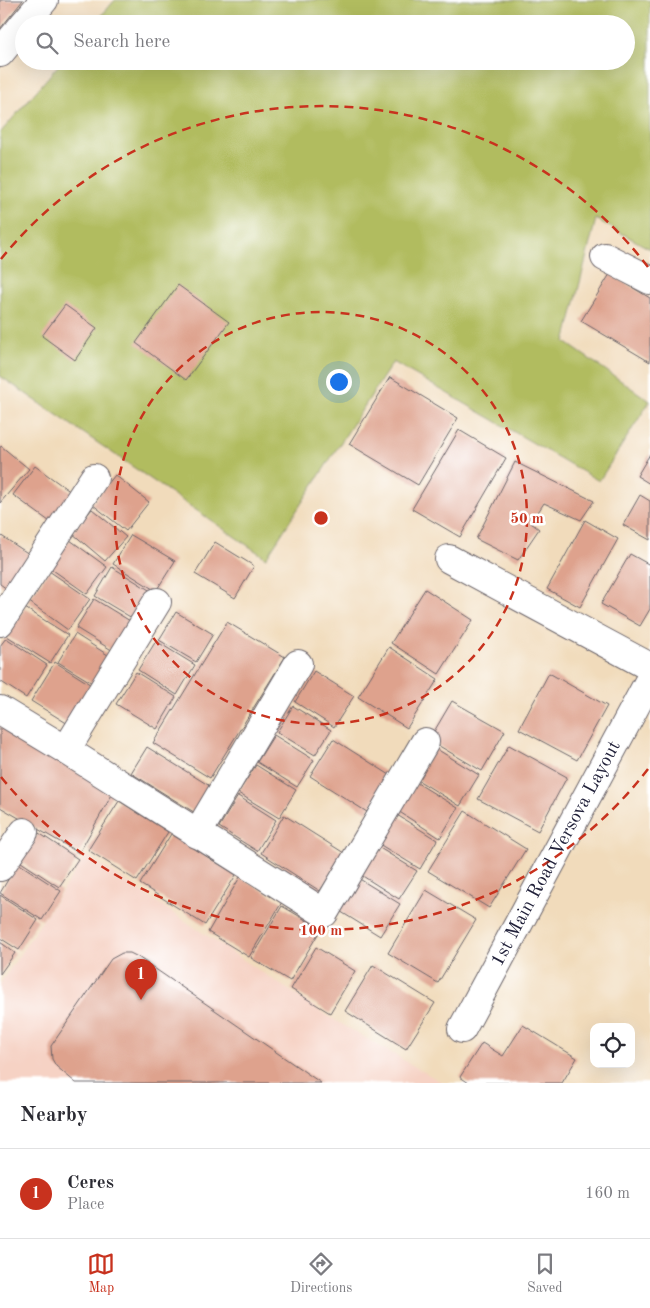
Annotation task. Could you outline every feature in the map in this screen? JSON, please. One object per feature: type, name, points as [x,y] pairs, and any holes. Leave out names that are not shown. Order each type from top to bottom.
[{"type":"street","points":[[32,15],[44,0]]},
{"type":"street","points":[[0,53],[15,35]]},
{"type":"street","points":[[605,257],[650,280]]},
{"type":"street","points":[[0,622],[94,478]]},
{"type":"street","points":[[449,559],[650,667]]},
{"type":"street","points":[[66,750],[157,602]]},
{"type":"street","points":[[198,834],[298,664]]},
{"type":"street","name":"1st Main Road Versova Layout","points":[[462,1028],[650,679]]},
{"type":"street","points":[[0,710],[324,913],[425,742]]},
{"type":"street","points":[[0,867],[24,832]]},
{"type":"shaded area","points":[[86,855],[331,1018],[443,1083],[0,1083],[0,984]]},
{"type":"green space","points":[[115,0],[650,0],[650,249],[596,219],[565,342],[650,401],[599,481],[393,362],[266,558],[0,376],[0,133],[54,70],[635,70],[635,15],[102,15]]},
{"type":"building","points":[[0,0],[23,0],[0,29]]},
{"type":"building","points":[[610,274],[650,298],[650,362],[581,321]]},
{"type":"building","points":[[178,285],[229,322],[186,380],[136,343]]},
{"type":"building","points":[[65,305],[97,328],[75,360],[42,336]]},
{"type":"building","points":[[390,377],[458,418],[418,485],[349,444]]},
{"type":"building","points":[[459,430],[506,458],[460,537],[412,509]]},
{"type":"building","points":[[1,446],[29,469],[0,503],[0,448]]},
{"type":"building","points":[[650,454],[650,484],[637,476]]},
{"type":"building","points":[[515,462],[594,501],[581,520],[544,503],[531,523],[539,529],[518,560],[476,539]]},
{"type":"building","points":[[35,466],[75,495],[53,524],[13,495]]},
{"type":"building","points":[[115,475],[149,502],[126,531],[92,504]]},
{"type":"building","points":[[640,495],[650,501],[650,540],[623,525]]},
{"type":"building","points":[[92,509],[126,537],[105,561],[72,533]]},
{"type":"building","points":[[585,520],[618,539],[580,607],[547,589]]},
{"type":"building","points":[[0,535],[29,554],[7,589],[0,584]]},
{"type":"building","points":[[131,535],[175,561],[156,591],[113,564]]},
{"type":"building","points":[[70,540],[107,567],[87,594],[50,568]]},
{"type":"building","points":[[215,542],[254,566],[235,598],[195,574]]},
{"type":"building","points":[[630,554],[650,565],[650,609],[640,626],[601,604]]},
{"type":"building","points":[[112,567],[154,593],[137,621],[95,596]]},
{"type":"building","points":[[49,571],[90,599],[68,630],[28,601]]},
{"type":"building","points":[[425,589],[473,620],[439,674],[391,643]]},
{"type":"building","points":[[94,599],[135,624],[118,654],[76,628]]},
{"type":"building","points":[[25,608],[68,635],[50,663],[7,636]]},
{"type":"building","points":[[176,612],[213,634],[196,662],[159,640]]},
{"type":"building","points":[[227,622],[285,657],[210,778],[153,743]]},
{"type":"building","points":[[75,634],[111,657],[94,684],[58,662]]},
{"type":"building","points":[[6,638],[47,665],[26,698],[0,681],[0,646]]},
{"type":"building","points":[[156,641],[195,665],[177,695],[138,670]]},
{"type":"building","points":[[389,647],[438,679],[407,728],[358,697]]},
{"type":"building","points":[[55,662],[96,688],[73,727],[31,701]]},
{"type":"building","points":[[314,671],[354,696],[334,727],[295,702]]},
{"type":"building","points":[[136,672],[176,697],[157,729],[116,704]]},
{"type":"building","points":[[549,673],[607,706],[577,760],[519,729]]},
{"type":"building","points":[[452,701],[505,731],[482,771],[429,740]]},
{"type":"building","points":[[293,706],[331,730],[315,755],[277,732]]},
{"type":"building","points":[[0,726],[114,791],[79,853],[0,807]]},
{"type":"building","points":[[274,735],[314,760],[297,787],[257,762]]},
{"type":"building","points":[[333,739],[390,775],[367,812],[310,776]]},
{"type":"building","points":[[509,745],[567,777],[538,831],[478,799]]},
{"type":"building","points":[[147,747],[213,788],[197,814],[131,773]]},
{"type":"building","points":[[435,748],[479,775],[460,806],[416,779]]},
{"type":"building","points":[[256,765],[296,790],[279,818],[238,793]]},
{"type":"building","points":[[417,783],[458,808],[440,838],[398,811]]},
{"type":"building","points":[[238,796],[276,820],[257,851],[219,827]]},
{"type":"building","points":[[119,801],[168,832],[137,881],[88,850]]},
{"type":"building","points":[[465,811],[526,849],[489,908],[428,871]]},
{"type":"building","points":[[284,815],[344,853],[320,891],[261,853]]},
{"type":"building","points":[[397,815],[437,840],[420,869],[379,844]]},
{"type":"building","points":[[39,833],[78,859],[59,887],[21,862]]},
{"type":"building","points":[[171,834],[236,875],[205,925],[140,884]]},
{"type":"building","points":[[378,847],[417,871],[399,899],[361,875]]},
{"type":"building","points":[[18,863],[61,891],[42,920],[0,893]]},
{"type":"building","points":[[240,877],[282,902],[249,957],[208,932]]},
{"type":"building","points":[[358,878],[400,904],[380,936],[338,910]]},
{"type":"building","points":[[426,890],[476,920],[438,983],[388,953]]},
{"type":"building","points":[[0,895],[38,920],[19,950],[0,938]]},
{"type":"building","points":[[282,906],[321,929],[290,981],[251,958]]},
{"type":"building","points":[[0,942],[15,953],[0,974]]},
{"type":"building","points":[[316,947],[355,971],[330,1013],[291,989]]},
{"type":"building","points":[[122,953],[130,953],[138,957],[321,1083],[76,1083],[56,1066],[52,1059],[51,1046],[111,959]]},
{"type":"building","points":[[373,965],[435,1003],[406,1049],[345,1011]]},
{"type":"building","points":[[523,1025],[577,1058],[562,1083],[469,1083],[460,1077],[482,1043],[503,1056]]},
{"type":"place","name":"Ceres","points":[[141,1000]]}]
